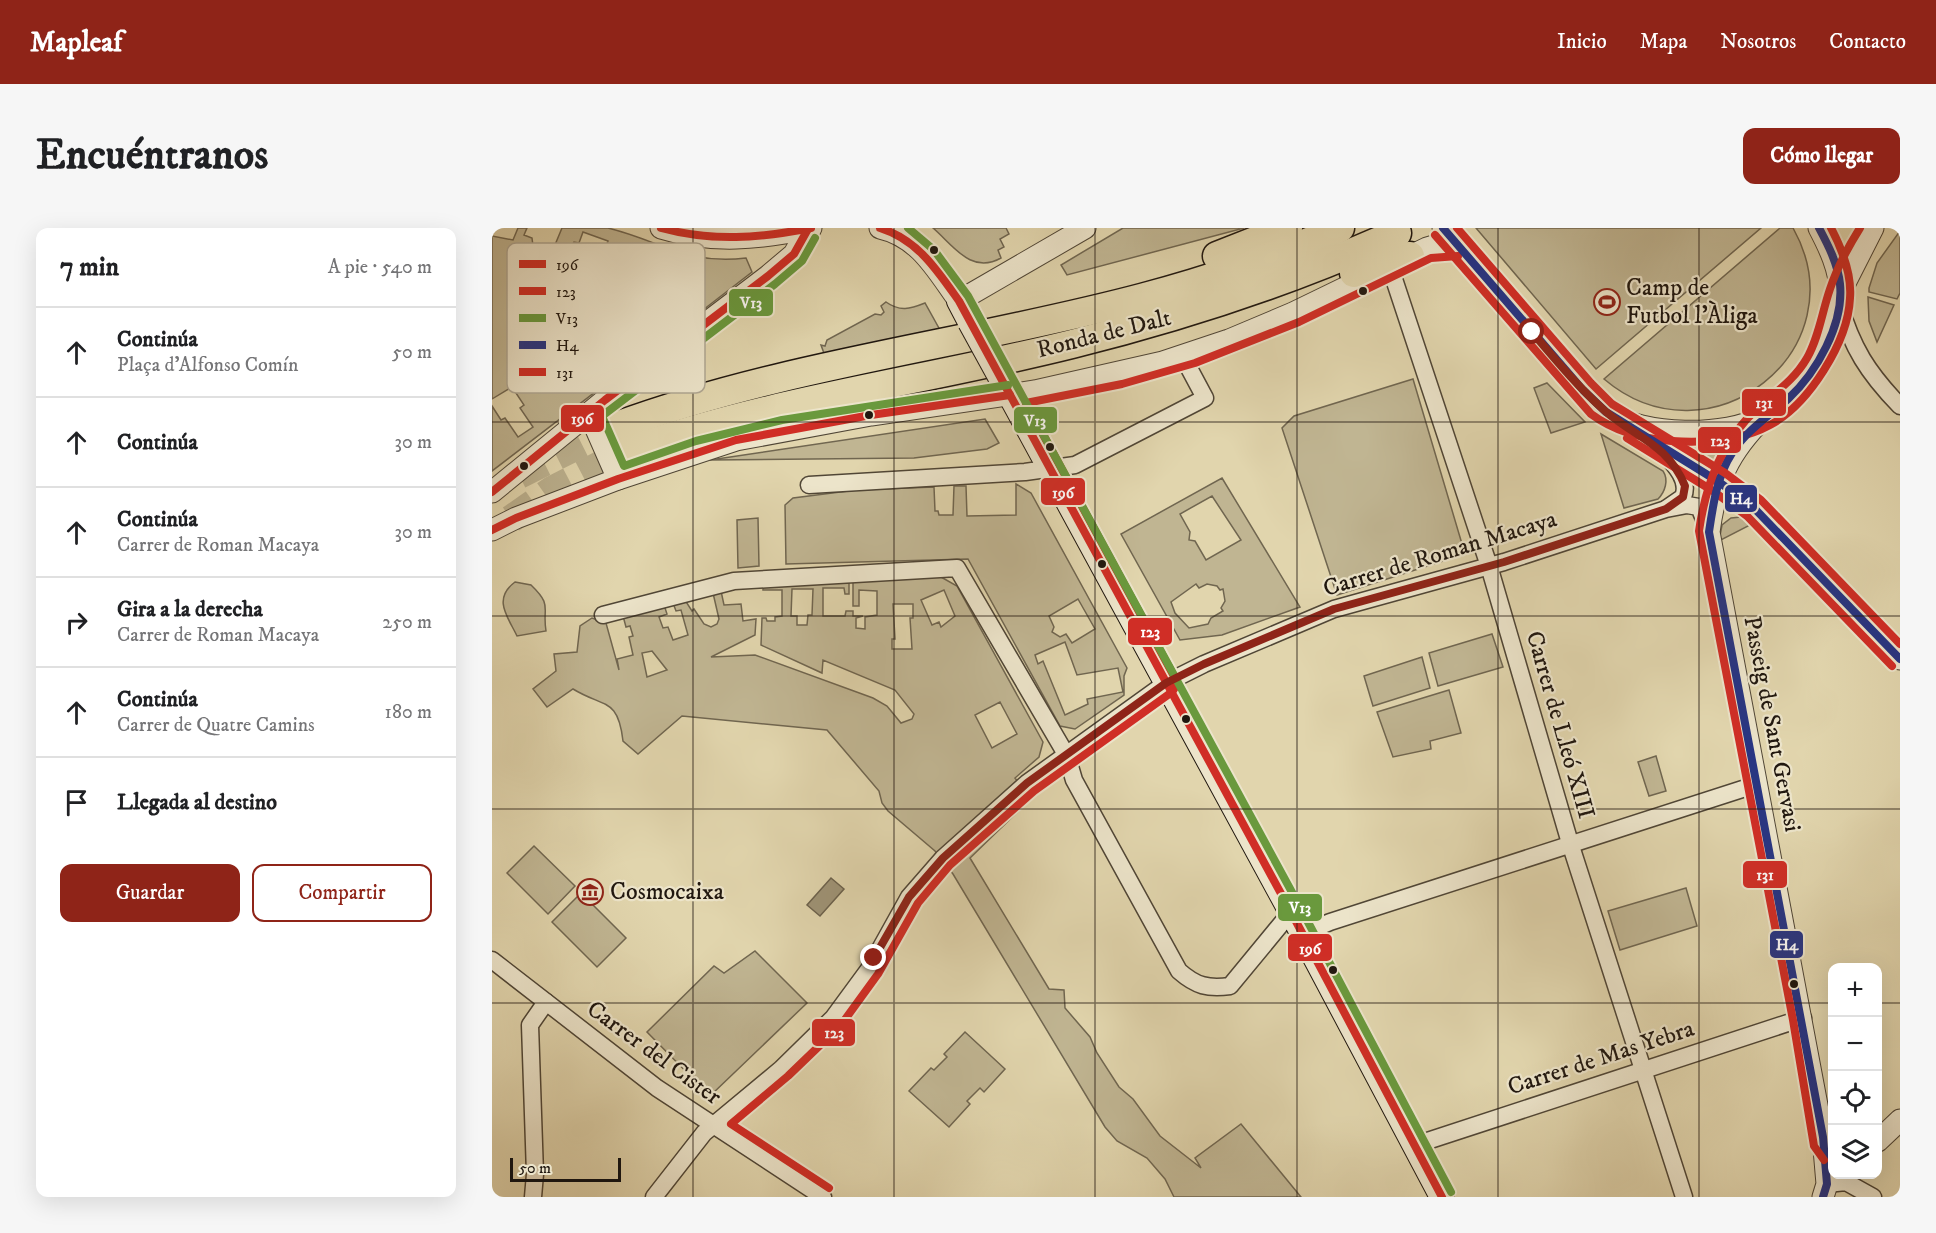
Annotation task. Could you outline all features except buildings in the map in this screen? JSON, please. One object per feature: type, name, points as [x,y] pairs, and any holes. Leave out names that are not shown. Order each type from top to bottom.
[{"type":"highway","points":[[883,357],[1107,286],[1219,255],[1288,228]]},
{"type":"highway","name":"Ronda de Dalt","points":[[1340,228],[1262,260],[1150,295],[1038,323],[710,395],[622,438],[717,421],[1072,344],[1153,323],[1309,272],[1399,252]]},
{"type":"main road","points":[[964,312],[1291,912],[1442,1197]]},
{"type":"street","points":[[661,228],[707,238],[730,239],[784,235],[810,228]]},
{"type":"street","points":[[705,324],[794,254],[810,228]]},
{"type":"street","points":[[880,228],[892,231],[919,247],[964,312],[1085,228]]},
{"type":"street","points":[[1443,228],[1573,379],[1606,412],[1719,482],[1754,508],[1900,659]]},
{"type":"street","points":[[1819,228],[1831,251],[1852,345],[1872,377],[1900,406]]},
{"type":"street","points":[[1606,412],[1645,426],[1682,433],[1736,426],[1765,416],[1797,390],[1815,366],[1840,297],[1873,228]]},
{"type":"street","points":[[492,530],[516,518],[698,451],[784,430],[1007,390],[1100,377],[1182,355],[1293,313],[1399,252],[1437,245],[1458,246]]},
{"type":"street","name":"Carrer de Lleó XIII","points":[[1399,252],[1569,843],[1684,1197]]},
{"type":"street","points":[[809,485],[1051,470],[1075,465],[1205,398],[1182,355]]},
{"type":"street","points":[[492,492],[615,393]]},
{"type":"street","points":[[589,413],[618,479]]},
{"type":"street","name":"Passeig de Sant Gervasi","points":[[1765,416],[1732,453],[1719,482],[1710,528],[1828,1149]]},
{"type":"street","points":[[1658,446],[1677,469],[1685,486],[1683,497],[1666,509]]},
{"type":"street","name":"Carrer de Roman Macaya","points":[[654,1197],[704,1133],[781,1069],[832,1017],[869,969],[909,897],[943,858],[1027,783],[1166,683],[1204,664],[1334,609],[1489,566],[1666,509],[1692,505],[1699,507],[1710,528]]},
{"type":"street","points":[[1710,528],[1725,509],[1735,506],[1754,508]]},
{"type":"street","points":[[603,615],[734,581],[957,568],[1067,756],[1074,780],[1179,971],[1193,984],[1212,988],[1230,986],[1291,912]]},
{"type":"street","points":[[1302,934],[1330,922],[1569,843],[1758,784]]},
{"type":"street","name":"Carrer del Cister","points":[[492,960],[657,1088],[823,1197]]},
{"type":"street","points":[[533,1197],[535,1174],[530,1025],[546,1002]]},
{"type":"street","name":"Carrer de Mas Yebra","points":[[1414,1145],[1803,1018]]},
{"type":"street","points":[[1882,1137],[1900,1120]]},
{"type":"street","points":[[1837,1183],[1873,1197]]},
{"type":"shaded area","points":[[518,228],[527,228],[524,235],[532,238],[533,243],[507,243],[507,390],[492,399],[492,236],[513,240]]},
{"type":"shaded area","points":[[562,228],[608,228],[655,243],[607,243],[608,241],[583,232],[579,243],[556,243]]},
{"type":"shaded area","points":[[933,228],[1006,228],[1009,234],[1000,239],[1004,247],[998,250],[1001,258],[981,263],[963,256]]},
{"type":"shaded area","points":[[1123,228],[1244,228],[1067,275],[1061,265]]},
{"type":"shaded area","name":"Camp de Futbol l'Àliga","points":[[1476,228],[1761,228],[1596,369]]},
{"type":"shaded area","points":[[1780,228],[1793,228],[1809,273],[1807,315],[1791,353],[1764,383],[1728,403],[1688,410],[1645,403],[1604,379]]},
{"type":"shaded area","points":[[1900,231],[1900,293],[1897,299],[1869,292],[1877,263]]},
{"type":"shaded area","points":[[705,258],[746,258],[752,272],[705,308]]},
{"type":"shaded area","points":[[1868,297],[1894,305],[1877,342],[1869,321]]},
{"type":"shaded area","points":[[886,302],[905,308],[925,303],[940,330],[825,356],[821,345],[825,346],[827,340],[875,314],[881,315],[884,312],[881,306]]},
{"type":"shaded area","points":[[1413,379],[1465,554],[1337,595],[1282,428],[1294,416]]},
{"type":"shaded area","points":[[1547,383],[1585,422],[1551,433],[1534,388]]},
{"type":"shaded area","points":[[516,393],[594,393],[492,471],[492,406],[501,420],[505,418],[518,437],[533,427],[520,408],[524,405]]},
{"type":"shaded area","points":[[985,419],[999,443],[987,449],[914,458],[710,460]]},
{"type":"shaded area","points":[[1601,434],[1663,471],[1666,478],[1665,486],[1658,499],[1624,508]]},
{"type":"shaded area","points":[[1720,440],[1724,442],[1714,463],[1711,461],[1708,465],[1673,445],[1674,442]]},
{"type":"shaded area","points":[[1222,478],[1300,607],[1222,635],[1180,640],[1121,534]],"holes":[[[1212,496],[1241,540],[1206,560],[1195,541],[1189,540],[1190,532],[1180,514]],[[1196,584],[1199,588],[1207,584],[1217,586],[1220,590],[1223,589],[1225,601],[1221,608],[1223,611],[1211,618],[1208,624],[1189,628],[1175,613],[1171,602]]]},
{"type":"shaded area","points":[[1016,484],[1031,493],[1127,668],[1124,676],[1124,695],[1075,729],[1060,726],[968,559],[786,564],[785,505],[793,498],[856,490],[934,487],[935,511],[938,511],[939,515],[953,515],[954,486],[966,486],[967,516],[1016,515]],"holes":[[[1078,599],[1095,629],[1072,643],[1066,634],[1060,637],[1052,632],[1054,627],[1049,616]],[[1065,642],[1077,675],[1118,668],[1123,692],[1087,699],[1088,704],[1065,715],[1043,661],[1038,664],[1035,655]]]},
{"type":"shaded area","points":[[1741,517],[1752,524],[1719,541],[1722,525],[1731,518]]},
{"type":"shaded area","points":[[758,518],[759,566],[738,568],[737,520]]},
{"type":"shaded area","points":[[941,577],[957,586],[1043,742],[1039,757],[1015,778],[1031,799],[970,858],[1049,989],[1064,990],[1065,1008],[1090,1037],[1097,1053],[1119,1087],[1133,1099],[1160,1136],[1201,1168],[1195,1158],[1241,1124],[1301,1197],[1174,1197],[1165,1179],[1147,1158],[1117,1141],[1105,1127],[953,874],[935,851],[888,811],[882,803],[879,791],[827,730],[682,716],[638,754],[623,741],[617,717],[608,706],[573,689],[547,707],[533,689],[556,671],[554,654],[577,652],[580,626],[592,618],[606,623],[619,670],[617,659],[633,655],[629,637],[633,636],[630,626],[626,627],[623,616],[664,605],[667,614],[659,617],[663,628],[668,627],[673,640],[688,635],[681,610],[676,611],[673,603],[685,600],[704,624],[711,627],[717,624],[719,619],[713,593],[721,591],[724,605],[741,604],[743,621],[756,619],[755,635],[711,657],[755,655],[873,698],[887,706],[901,723],[912,719],[914,714],[895,690],[823,660],[822,673],[761,645],[762,618],[775,621],[775,617],[782,616],[782,590],[763,590],[763,582],[849,580],[849,594],[845,594],[844,588],[823,588],[823,616],[845,616],[846,611],[853,611],[853,616],[863,616],[856,618],[856,628],[865,629],[865,617],[877,615],[877,591],[859,590],[859,606],[853,606],[853,580]],"holes":[[[792,589],[813,589],[812,615],[808,615],[807,625],[797,625],[797,616],[791,616]],[[944,590],[955,616],[941,627],[939,622],[932,625],[921,600]],[[893,604],[913,604],[913,618],[910,618],[912,649],[892,649],[892,639],[895,639]],[[652,651],[667,670],[647,677],[642,653]],[[1000,702],[1017,734],[992,748],[975,715]]]},
{"type":"shaded area","points":[[515,582],[531,585],[542,598],[545,607],[546,631],[517,636],[506,615],[503,602],[508,588]]},
{"type":"shaded area","points":[[1492,634],[1503,667],[1438,686],[1429,653]]},
{"type":"shaded area","points":[[1422,657],[1430,688],[1373,706],[1364,676]]},
{"type":"shaded area","points":[[1449,690],[1461,733],[1430,741],[1431,749],[1393,757],[1377,712]]},
{"type":"shaded area","points":[[1656,756],[1666,791],[1649,796],[1638,762]]},
{"type":"shaded area","points":[[534,846],[575,886],[548,914],[507,873]]},
{"type":"shaded area","points":[[831,878],[844,889],[820,916],[807,905]]},
{"type":"shaded area","points":[[1686,888],[1697,926],[1620,950],[1608,911]]},
{"type":"shaded area","points":[[581,893],[626,938],[597,967],[552,922]]},
{"type":"shaded area","points":[[755,951],[807,1003],[710,1096],[647,1032],[714,966],[724,973]]},
{"type":"shaded area","points":[[965,1032],[1005,1069],[984,1092],[980,1088],[967,1101],[970,1104],[949,1127],[909,1091],[931,1068],[934,1070],[947,1057],[944,1054]]},
{"type":"tunnel","points":[[519,475],[617,426]]},
{"type":"tunnel","points":[[511,519],[552,490],[627,451]]},
{"type":"transit line","name":"196","points":[[661,228],[717,237],[755,236],[811,228]]},
{"type":"transit line","name":"196","points":[[880,228],[905,240],[926,257],[959,301],[1291,912],[1442,1197]]},
{"type":"transit line","name":"V13","points":[[908,228],[934,250],[968,296],[1300,907],[1451,1192]]},
{"type":"transit line","name":"H4","points":[[1443,228],[1583,390],[1606,412],[1719,482],[1754,508],[1900,659]]},
{"type":"transit line","name":"131","points":[[1457,228],[1591,383],[1612,404],[1725,473],[1761,500],[1900,644]]},
{"type":"transit line","name":"H4","points":[[1819,228],[1835,262],[1840,284],[1838,315],[1833,331],[1818,361],[1799,388],[1751,431],[1732,453],[1719,481],[1709,532],[1823,1137],[1827,1184],[1823,1197]]},
{"type":"transit line","name":"123","points":[[1435,235],[1591,414],[1609,425],[1640,436],[1697,442],[1735,438],[1770,425],[1799,402],[1824,370],[1842,333],[1848,315],[1850,298],[1845,262],[1831,228]]},
{"type":"transit line","name":"131","points":[[1824,1160],[1814,1146],[1793,1020],[1699,531],[1706,496],[1718,463],[1746,420],[1791,379],[1807,358],[1815,342],[1836,273],[1860,228]]},
{"type":"transit line","name":"196","points":[[705,324],[794,254],[808,229]]},
{"type":"transit line","name":"V13","points":[[705,337],[802,261],[815,238]]},
{"type":"transit line","name":"123","points":[[829,1188],[731,1124],[788,1076],[841,1025],[878,974],[918,903],[950,865],[1034,791],[1172,692],[1176,686],[1175,678],[1026,403],[1122,384],[1195,363],[1299,322],[1431,258],[1458,256]]},
{"type":"transit line","name":"V13","points":[[632,393],[602,416],[624,466],[696,441],[782,420],[1008,385]]},
{"type":"transit line","name":"196","points":[[492,492],[614,393]]},
{"type":"transit line","name":"196","points":[[492,530],[516,518],[618,479],[736,440],[871,415],[1010,395]]},
{"type":"transit line","name":"123","points":[[1627,438],[1713,491],[1747,516],[1892,666]]},
{"type":"place","name":"Camp de Futbol l'Àliga","points":[[1607,302]]},
{"type":"place","name":"Cosmocaixa","points":[[590,892]]},
{"type":"route","points":[[874,958],[909,897],[943,858],[1027,783],[1166,683],[1204,664],[1334,609],[1504,562],[1666,509],[1683,497],[1685,486],[1677,469],[1658,446],[1606,412],[1583,390],[1532,332]]}]
